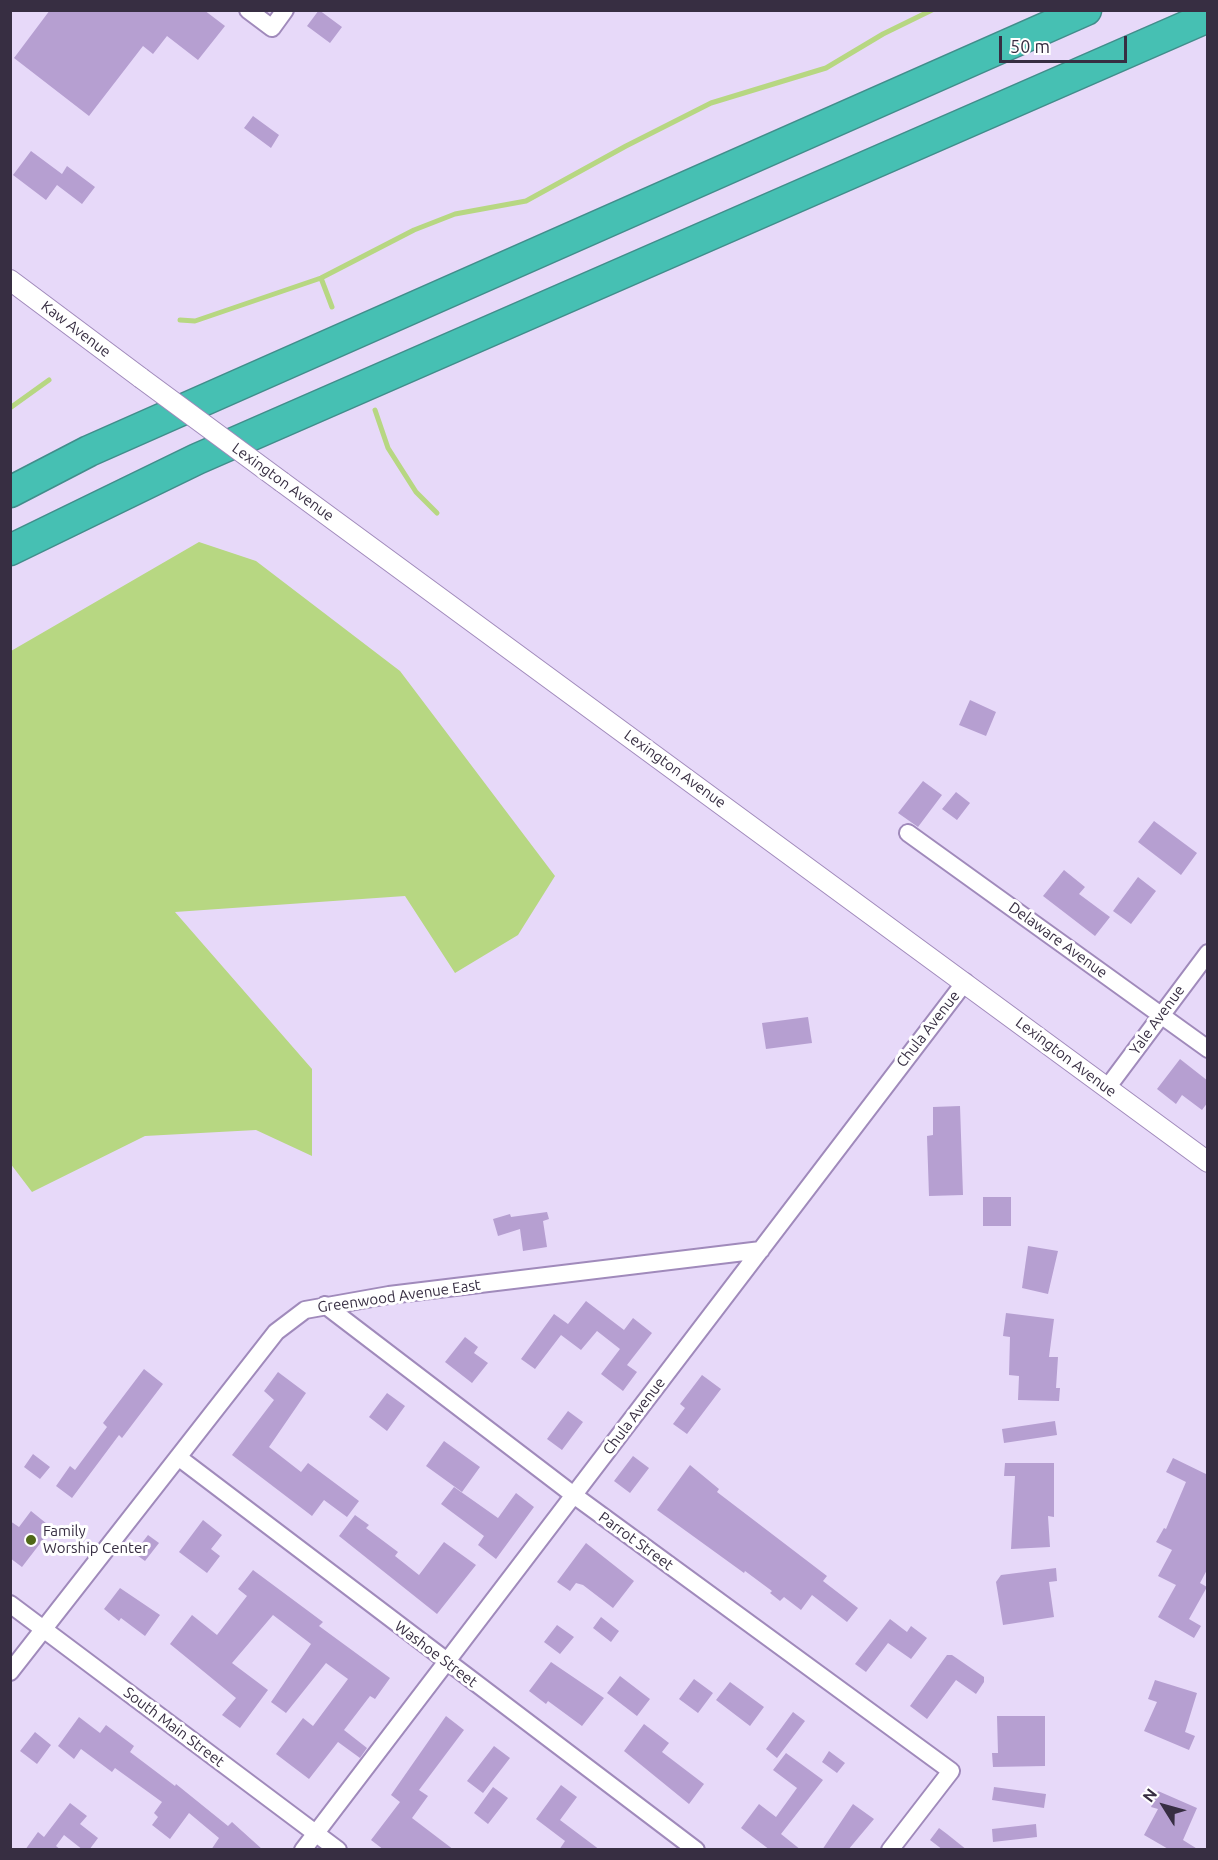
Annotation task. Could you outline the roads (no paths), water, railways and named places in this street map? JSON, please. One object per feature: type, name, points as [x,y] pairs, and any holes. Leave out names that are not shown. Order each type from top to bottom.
[{"type":"highway","points":[[10,492],[89,451],[1086,10]]},
{"type":"highway","points":[[10,550],[197,459],[1208,16]]},
{"type":"street","points":[[248,10],[272,28],[285,10]]},
{"type":"street","name":"Kaw Avenue","points":[[10,280],[141,378]]},
{"type":"street","name":"Lexington Avenue","points":[[141,378],[1208,1162]]},
{"type":"street","name":"Delaware Avenue","points":[[908,833],[1208,1049]]},
{"type":"street","name":"Yale Avenue","points":[[1107,1088],[1208,952]]},
{"type":"street","name":"Chula Avenue","points":[[303,1850],[965,982]]},
{"type":"street","name":"Greenwood Avenue East","points":[[10,1671],[276,1332],[305,1310],[325,1305],[761,1250]]},
{"type":"street","name":"Parrot Street","points":[[325,1305],[575,1496],[951,1771],[890,1850]]},
{"type":"street","name":"Washoe Street","points":[[178,1457],[696,1850]]},
{"type":"street","name":"South Main Street","points":[[10,1604],[338,1850]]},
{"type":"waterway","points":[[180,320],[195,321],[321,278],[414,230],[455,214],[526,201],[711,103],[826,68],[883,34],[932,10]]},
{"type":"waterway","points":[[321,278],[332,307]]},
{"type":"waterway","points":[[10,408],[49,380]]},
{"type":"waterway","points":[[375,410],[388,448],[416,492],[437,513]]},
{"type":"place","name":"Family Worship Center","points":[[31,1540]]}]
